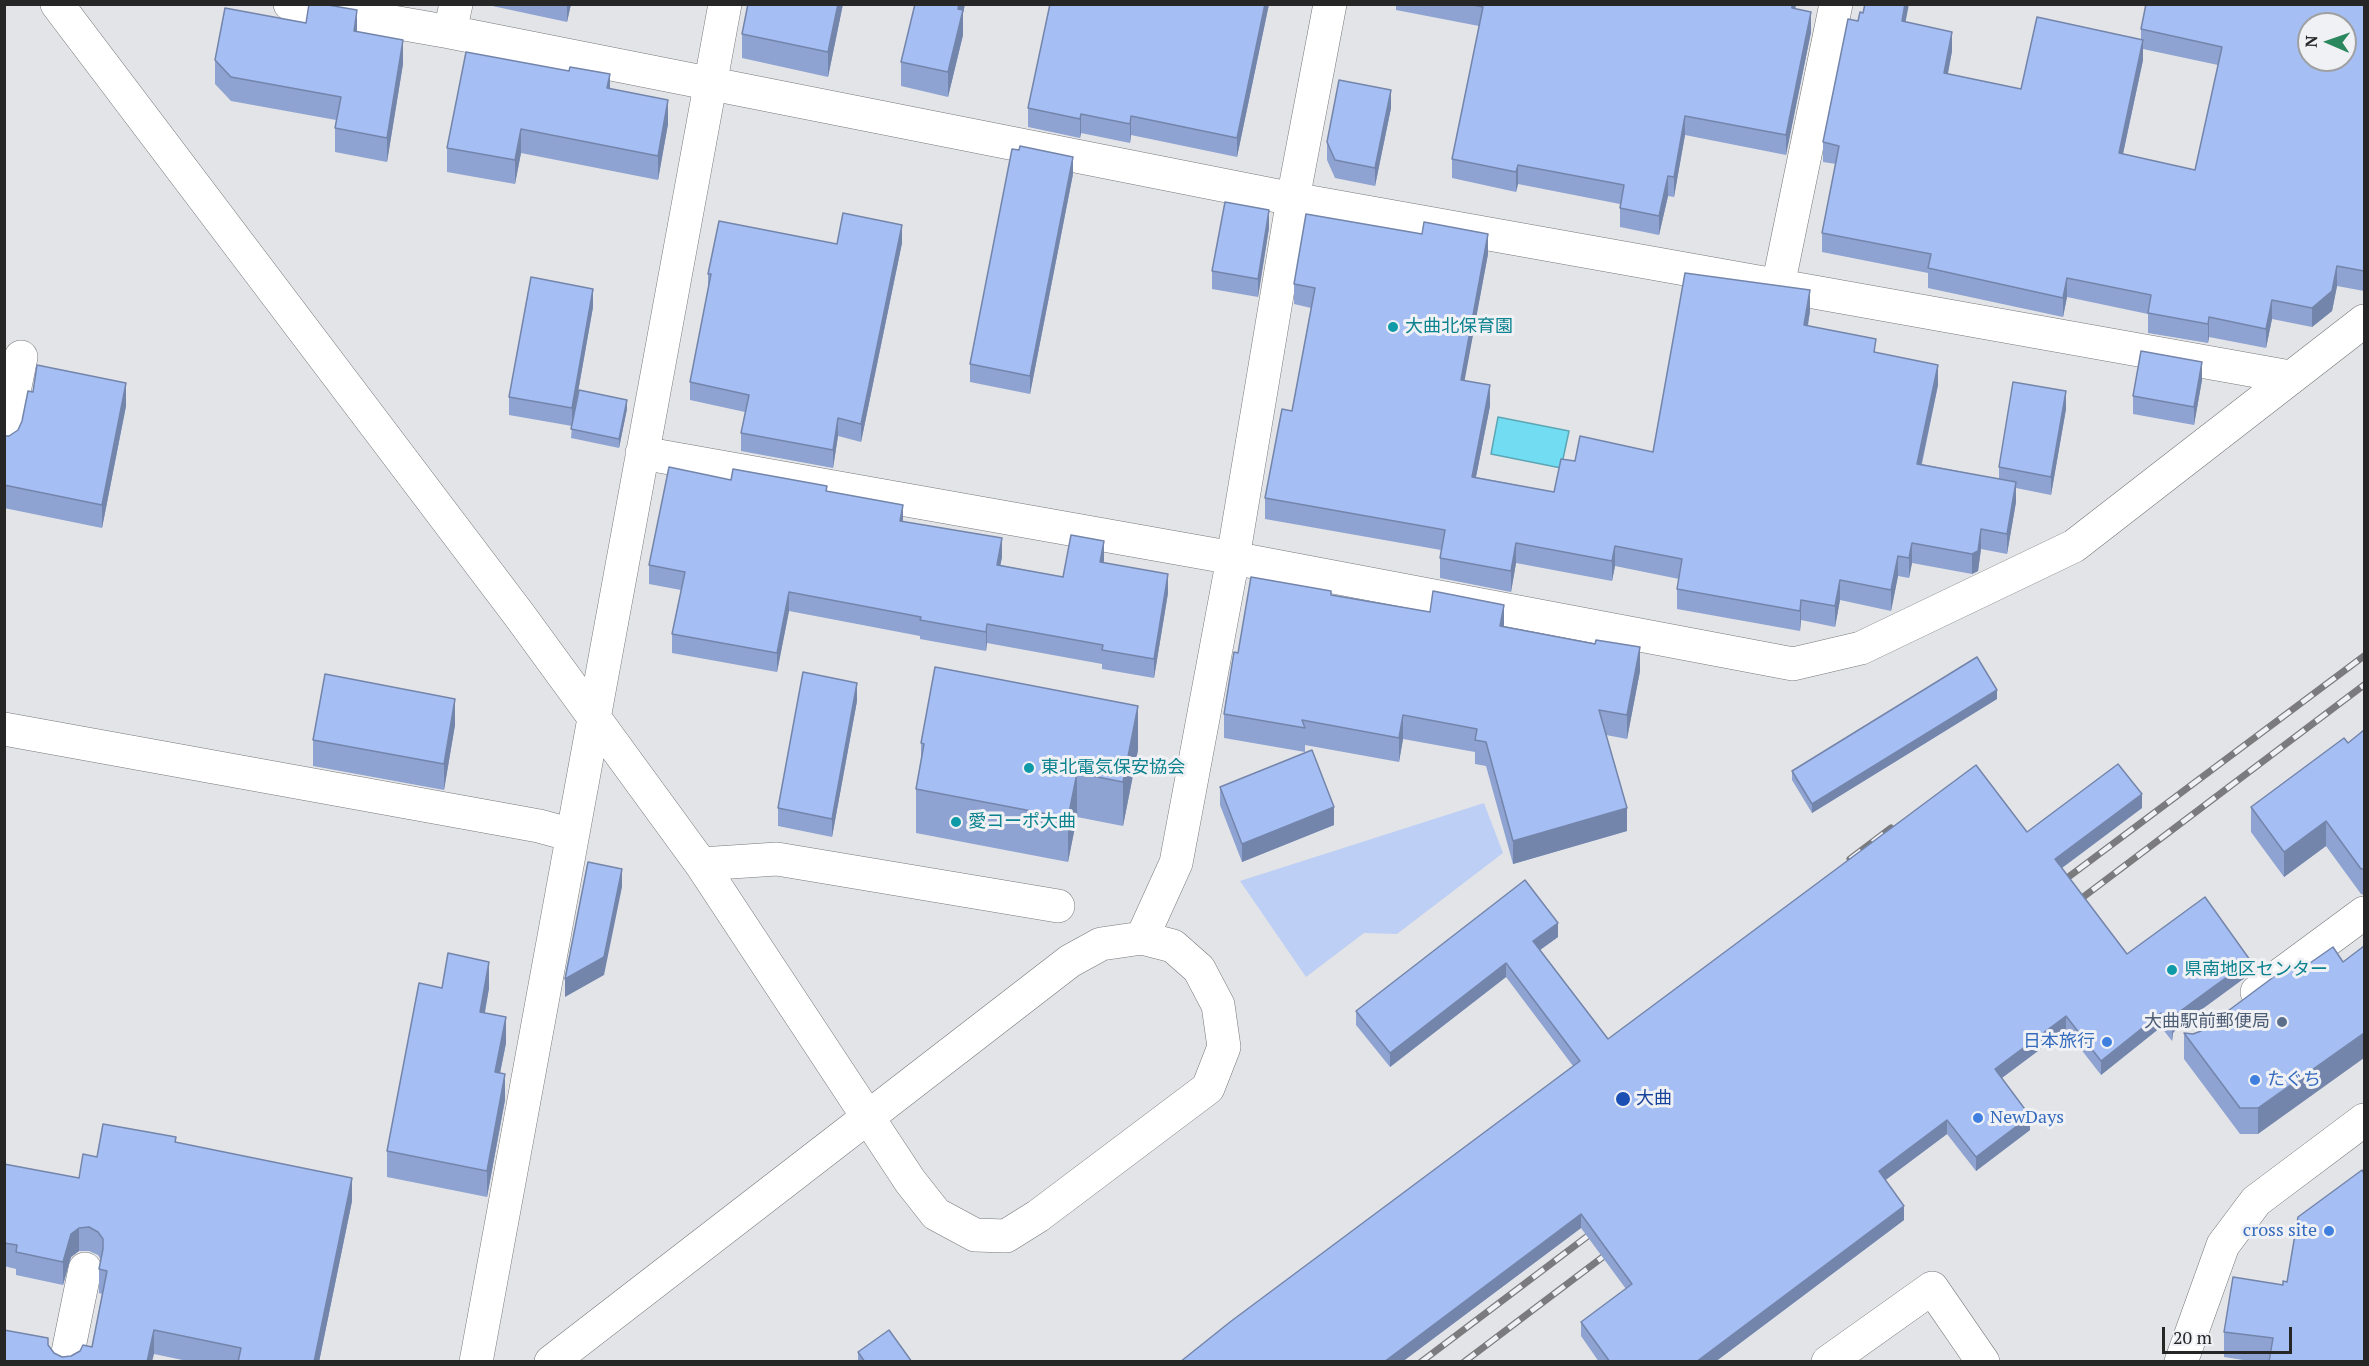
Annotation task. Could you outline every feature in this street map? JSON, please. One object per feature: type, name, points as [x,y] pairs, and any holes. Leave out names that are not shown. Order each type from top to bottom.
[{"type":"street","points":[[57,4],[593,716],[701,864],[868,1116],[910,1181],[936,1214],[975,1235],[1006,1236],[1208,1089],[1224,1047],[1218,1005],[1199,969],[1173,946],[1142,938],[1101,944],[1070,961],[868,1116],[550,1362]]},
{"type":"street","points":[[290,4],[453,18],[711,84],[1293,198],[2290,377]]},
{"type":"street","points":[[476,1362],[725,4]]},
{"type":"street","points":[[1142,938],[1176,863],[1233,558],[1293,198],[1330,4]]},
{"type":"street","points":[[1778,286],[1836,4]]},
{"type":"street","points":[[642,453],[1233,558],[1793,664],[1861,648],[2074,546],[2364,321]]},
{"type":"street","points":[[4,441],[21,357]]},
{"type":"street","points":[[4,729],[527,824],[572,835]]},
{"type":"street","points":[[701,864],[777,859],[1058,906]]},
{"type":"street","points":[[2236,1007],[2364,913]]},
{"type":"street","points":[[2181,1362],[2223,1245],[2256,1202],[2364,1120]]},
{"type":"street","points":[[66,1362],[85,1269]]},
{"type":"street","points":[[1828,1362],[1932,1288],[1983,1362]]},
{"type":"shaded area","points":[[1498,417],[1569,431],[1561,468],[1491,454]]},
{"type":"shaded area","points":[[1484,803],[1503,853],[1397,934],[1364,933],[1306,977],[1240,881]]},
{"type":"building","points":[[309,4],[357,10],[354,31],[403,40],[387,138],[335,128],[341,97],[231,77],[215,60],[225,8],[306,23]]},
{"type":"building","points":[[748,4],[838,4],[828,52],[742,34]]},
{"type":"building","points":[[915,4],[959,4],[958,9],[963,10],[948,72],[901,62]]},
{"type":"building","points":[[1050,4],[1265,4],[1237,138],[1131,116],[1130,124],[1081,114],[1080,119],[1028,108]]},
{"type":"building","points":[[1468,4],[1792,4],[1792,8],[1811,12],[1786,135],[1685,116],[1674,177],[1668,176],[1659,216],[1620,208],[1624,185],[1518,165],[1516,172],[1452,159],[1483,7]]},
{"type":"building","points":[[1865,4],[1905,4],[1902,21],[1952,32],[1944,73],[2021,89],[2037,17],[2143,40],[2119,153],[2195,170],[2222,47],[2141,29],[2146,4],[2364,4],[2364,271],[2337,266],[2332,291],[2312,308],[2272,300],[2266,329],[2209,317],[2208,324],[2148,313],[2151,295],[2067,278],[2063,298],[1928,268],[1931,254],[1822,233],[1839,146],[1823,142],[1848,19],[1858,21],[1860,12],[1863,13]]},
{"type":"building","points":[[466,52],[569,71],[570,67],[610,74],[607,88],[668,100],[658,156],[521,129],[515,160],[447,148]]},
{"type":"building","points":[[1339,80],[1391,90],[1375,168],[1335,160],[1327,142]]},
{"type":"building","points":[[1020,146],[1073,157],[1030,376],[970,364],[1012,149],[1019,150]]},
{"type":"building","points":[[1225,202],[1269,210],[1258,279],[1212,271]]},
{"type":"building","points":[[843,213],[902,225],[861,424],[838,418],[833,450],[741,433],[749,395],[690,382],[719,221],[837,244]]},
{"type":"building","points":[[1306,214],[1422,234],[1424,222],[1488,234],[1461,380],[1490,385],[1472,477],[1554,492],[1561,459],[1575,461],[1580,436],[1653,452],[1685,273],[1810,290],[1804,325],[1876,339],[1874,352],[1938,365],[1917,464],[2016,482],[2007,534],[1981,529],[1978,551],[1972,554],[1912,543],[1909,558],[1898,556],[1891,590],[1840,580],[1835,606],[1801,600],[1800,611],[1677,589],[1682,559],[1615,546],[1612,561],[1516,543],[1511,571],[1440,558],[1445,530],[1265,498],[1282,409],[1292,411],[1315,288],[1294,284]]},
{"type":"building","points":[[531,277],[593,289],[572,408],[509,397]]},
{"type":"building","points":[[2141,351],[2202,362],[2194,407],[2133,396]]},
{"type":"building","points":[[37,365],[126,383],[102,505],[4,485],[4,436],[9,436],[18,430],[28,391],[33,392]]},
{"type":"building","points":[[2013,382],[2066,391],[2051,477],[1999,467]]},
{"type":"building","points":[[579,390],[627,400],[619,439],[571,429]]},
{"type":"building","points":[[669,467],[731,480],[733,469],[827,486],[826,491],[903,505],[900,521],[1002,538],[997,565],[1063,577],[1071,535],[1104,541],[1100,562],[1168,574],[1154,659],[1102,650],[1103,645],[987,624],[986,632],[789,592],[777,653],[672,634],[685,572],[649,565]]},
{"type":"building","points":[[1251,577],[1331,591],[1331,595],[1430,612],[1433,591],[1504,605],[1500,626],[1595,644],[1596,640],[1640,647],[1627,715],[1599,710],[1627,808],[1513,841],[1486,742],[1475,740],[1477,729],[1403,715],[1399,738],[1302,720],[1305,728],[1224,714],[1234,652],[1238,653]]},
{"type":"building","points":[[1977,657],[1997,690],[1812,804],[1792,771]]},
{"type":"building","points":[[935,667],[1138,706],[1123,782],[1077,773],[1068,818],[916,789],[924,744],[921,743]]},
{"type":"building","points":[[803,672],[857,683],[832,819],[778,808]]},
{"type":"building","points":[[325,674],[455,699],[444,764],[313,740]]},
{"type":"building","points":[[2364,730],[2364,869],[2361,869],[2326,821],[2284,852],[2251,807],[2344,738],[2348,743]]},
{"type":"building","points":[[1312,750],[1334,807],[1242,844],[1220,787]]},
{"type":"building","points":[[2118,764],[2142,794],[2055,859],[2127,954],[2205,897],[2250,960],[2179,1012],[2173,1019],[2172,1027],[2161,1013],[2101,1061],[2066,1016],[1995,1069],[2030,1116],[1976,1157],[1947,1120],[1879,1171],[1904,1206],[1696,1362],[1610,1362],[1581,1322],[1632,1284],[1581,1214],[1384,1362],[1180,1362],[1230,1322],[1580,1061],[1506,963],[1390,1053],[1356,1011],[1525,880],[1558,923],[1533,941],[1608,1039],[1976,765],[2027,832]]},
{"type":"building","points":[[588,862],[622,869],[604,957],[565,979]]},
{"type":"building","points":[[2364,946],[2364,1033],[2258,1108],[2240,1108],[2184,1033],[2193,1034],[2201,1031],[2291,964],[2297,972],[2333,947],[2343,962]]},
{"type":"building","points":[[448,953],[489,962],[480,1012],[506,1017],[495,1072],[505,1074],[487,1171],[387,1151],[419,983],[442,988]]},
{"type":"building","points":[[103,1124],[176,1137],[175,1142],[352,1178],[314,1362],[238,1362],[241,1348],[154,1330],[147,1362],[4,1362],[4,1330],[48,1338],[48,1345],[54,1353],[62,1357],[71,1356],[80,1351],[83,1345],[92,1347],[107,1271],[99,1269],[103,1239],[98,1232],[89,1227],[79,1228],[71,1234],[63,1262],[16,1252],[17,1245],[4,1243],[4,1164],[79,1178],[83,1154],[97,1157]]},
{"type":"building","points":[[2362,1170],[2364,1174],[2364,1362],[2269,1362],[2273,1338],[2224,1332],[2233,1277],[2283,1285],[2283,1281],[2287,1282],[2298,1217]]},
{"type":"building","points":[[889,1330],[912,1362],[865,1362],[858,1352]]},
{"type":"railway","points":[[2055,887],[2364,656]]},
{"type":"railway","points":[[2070,907],[2364,685]]},
{"type":"railway","points":[[1850,859],[1891,828]]},
{"type":"railway","points":[[1421,1362],[1601,1226]]},
{"type":"railway","points":[[1464,1362],[1616,1247]]},
{"type":"place","name":"大曲北保育園","points":[[1393,327]]},
{"type":"place","name":"東北電気保安協会","points":[[1029,768]]},
{"type":"place","name":"愛コーポ大曲","points":[[956,822]]},
{"type":"place","name":"県南地区センター","points":[[2172,970]]},
{"type":"place","name":"大曲駅前郵便局","points":[[2282,1022]]},
{"type":"place","name":"日本旅行","points":[[2107,1042]]},
{"type":"place","name":"たぐち","points":[[2255,1080]]},
{"type":"place","name":"大曲","points":[[1623,1099]]},
{"type":"place","name":"NewDays","points":[[1978,1118]]},
{"type":"place","name":"cross site","points":[[2329,1231]]}]
